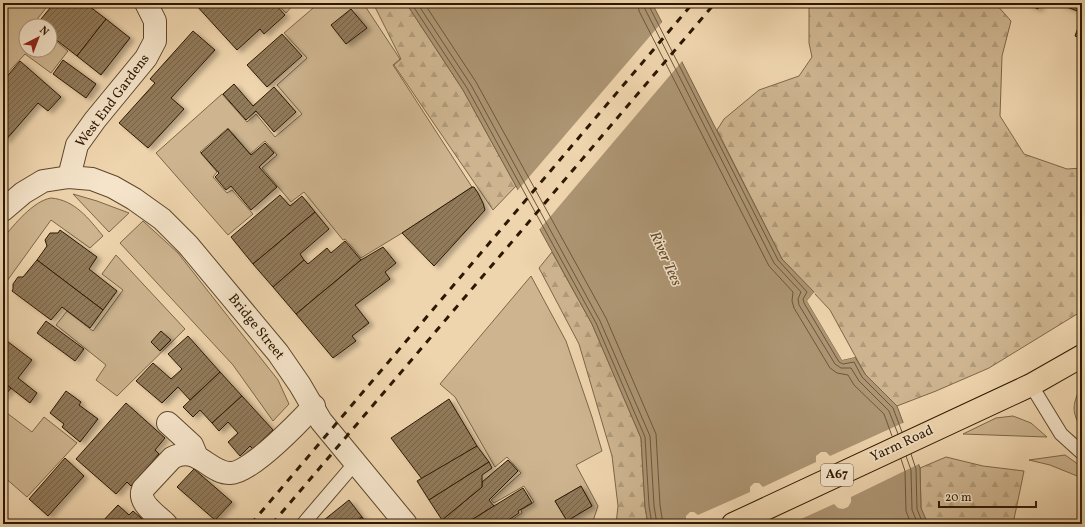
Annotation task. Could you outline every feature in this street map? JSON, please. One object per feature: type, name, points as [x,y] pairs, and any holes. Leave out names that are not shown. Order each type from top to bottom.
[{"type":"main road","name":"A67","points":[[1031,385],[1082,356]]},
{"type":"main road","name":"Yarm Road","points":[[733,524],[1031,385]]},
{"type":"street","name":"West End Gardens","points":[[69,177],[77,145],[94,120],[146,58],[155,41],[155,21],[146,3]]},
{"type":"street","name":"Bridge Street","points":[[3,210],[23,193],[43,181],[69,177],[92,179],[113,187],[162,219],[176,232],[278,353],[314,406],[325,426],[406,524]]},
{"type":"street","points":[[166,524],[143,501],[142,496],[143,489],[172,458],[178,455],[191,454],[223,472],[237,472],[253,462],[283,438],[314,406]]},
{"type":"street","points":[[168,423],[192,445],[197,457]]},
{"type":"lane","points":[[1031,385],[1061,434],[1082,453]]},
{"type":"lane","points":[[303,524],[356,462]]},
{"type":"green space","points":[[3,3],[50,3],[38,18],[18,18],[18,58],[21,58],[3,78]]},
{"type":"green space","points":[[276,3],[295,3],[286,13]]},
{"type":"green space","points":[[319,3],[363,3],[400,59],[393,65],[472,187],[361,258],[345,239],[343,240],[304,192],[291,202],[262,168],[277,155],[265,141],[250,154],[228,128],[200,152],[217,172],[213,177],[227,193],[232,190],[253,214],[228,235],[156,153],[222,94],[247,122],[256,114],[275,137],[302,114],[277,85],[307,58],[284,33]]},
{"type":"green space","points":[[373,3],[406,3],[463,90],[516,186],[493,210],[394,65],[401,59]]},
{"type":"green space","points":[[809,3],[995,3],[1011,21],[1002,56],[1000,116],[1024,154],[1067,169],[1082,168],[1082,311],[989,368],[897,406],[865,374],[830,310],[782,259],[717,130],[724,119],[759,90],[799,76],[812,57],[809,43]]},
{"type":"green space","points":[[58,43],[68,51],[51,73],[30,58],[58,58]]},
{"type":"green space","points":[[73,194],[97,201],[129,213],[109,232]]},
{"type":"green space","points":[[51,198],[67,202],[81,211],[103,236],[90,248],[51,220],[7,281],[3,278],[3,238],[18,220],[37,204]]},
{"type":"green space","points":[[143,221],[178,253],[278,380],[289,404],[273,421],[233,365],[120,243]]},
{"type":"green space","points":[[552,252],[592,324],[641,438],[645,507],[648,524],[616,524],[618,506],[612,456],[579,344],[539,268]]},
{"type":"green space","points":[[116,255],[185,329],[117,396],[96,380],[106,365],[56,325],[67,311],[93,331],[123,290],[102,274]]},
{"type":"green space","points":[[531,276],[566,341],[602,451],[576,465],[598,506],[592,524],[507,524],[522,513],[521,510],[534,502],[524,486],[494,503],[491,500],[521,473],[507,457],[495,467],[455,397],[440,384]],"holes":[[[581,486],[592,506],[567,520],[555,501]]]},
{"type":"green space","points":[[1082,383],[1082,430],[1074,412],[1074,407]]},
{"type":"green space","points":[[3,410],[32,432],[44,417],[77,443],[27,497],[3,476]]},
{"type":"green space","points":[[1013,416],[1031,423],[1047,437],[963,434],[996,418]]},
{"type":"green space","points":[[1065,455],[1082,467],[1082,478],[1050,465],[1029,460]]},
{"type":"green space","points":[[946,457],[983,466],[1024,471],[1013,524],[928,524],[921,509],[920,468]]},
{"type":"water","name":"River Tees","points":[[406,3],[652,3],[782,259],[814,292],[807,301],[842,360],[855,357],[865,374],[897,406],[920,468],[921,508],[928,524],[648,524],[645,507],[641,438],[592,324],[463,90]]},
{"type":"pier","points":[[663,21],[683,60],[538,231],[517,191]]},
{"type":"pier","points":[[814,292],[815,294],[809,301],[843,357],[854,355],[855,357],[842,360],[807,301]]},
{"type":"pier","points":[[905,422],[921,463],[851,497],[851,502],[848,507],[843,509],[838,508],[834,504],[790,524],[679,524],[686,521],[686,516],[690,512],[694,512],[698,515],[750,492],[750,487],[754,483],[759,483],[763,487],[816,462],[816,456],[821,452],[826,452],[830,456]]},
{"type":"building","points":[[54,3],[85,3],[106,19],[77,56],[58,41],[58,18],[42,18]]},
{"type":"building","points":[[274,3],[285,15],[264,34],[260,29],[237,50],[195,4]]},
{"type":"building","points":[[1024,3],[1040,3],[1038,9]]},
{"type":"building","points":[[1056,3],[1082,3],[1082,7],[1080,12]]},
{"type":"building","points":[[351,9],[367,28],[346,44],[331,25]]},
{"type":"building","points":[[1082,17],[1082,39],[1075,36]]},
{"type":"building","points":[[106,19],[130,38],[101,75],[77,56]]},
{"type":"building","points":[[193,31],[215,50],[171,98],[184,109],[148,148],[119,123],[155,83],[150,79]]},
{"type":"building","points":[[282,34],[302,56],[267,87],[247,65]]},
{"type":"building","points":[[63,60],[96,84],[86,98],[53,74]]},
{"type":"building","points":[[20,61],[61,97],[48,111],[38,103],[5,141],[3,138],[3,81]]},
{"type":"building","points":[[234,84],[253,106],[274,87],[296,112],[274,132],[256,111],[246,120],[223,94]]},
{"type":"building","points":[[228,129],[251,155],[265,143],[274,153],[259,167],[277,187],[251,210],[231,186],[226,190],[215,177],[219,173],[201,153]]},
{"type":"building","points":[[474,187],[478,193],[485,210],[434,266],[402,233]]},
{"type":"building","points":[[280,195],[290,206],[302,196],[315,212],[253,264],[231,237]]},
{"type":"building","points":[[315,212],[329,229],[300,254],[304,260],[273,287],[253,264]]},
{"type":"building","points":[[60,230],[97,257],[89,269],[117,291],[103,310],[37,260],[47,246],[45,240],[50,233],[58,233]]},
{"type":"building","points":[[345,241],[361,260],[296,314],[273,287],[304,260],[308,264],[327,248],[331,253]]},
{"type":"building","points":[[383,247],[396,263],[385,272],[390,279],[355,305],[369,323],[352,336],[356,341],[333,358],[296,314],[361,260]]},
{"type":"building","points":[[37,260],[103,310],[90,328],[62,307],[51,320],[12,291],[13,284],[18,277],[23,277]]},
{"type":"building","points":[[46,321],[84,349],[75,361],[37,333]]},
{"type":"building","points":[[161,331],[171,340],[160,351],[151,342]]},
{"type":"building","points":[[188,336],[220,372],[190,400],[178,387],[162,403],[136,381],[153,363],[171,379],[182,369],[168,354]]},
{"type":"building","points":[[3,338],[32,360],[18,378],[37,393],[30,403],[3,382]]},
{"type":"building","points":[[220,372],[242,396],[212,423],[200,410],[193,417],[183,407]]},
{"type":"building","points":[[3,382],[11,388],[3,398]]},
{"type":"building","points":[[66,391],[81,402],[79,405],[98,419],[80,442],[62,427],[64,424],[50,413]]},
{"type":"building","points":[[242,396],[273,430],[253,449],[250,446],[240,456],[228,442],[238,433],[228,422],[219,431],[212,423]]},
{"type":"building","points":[[449,399],[477,446],[422,479],[391,438]]},
{"type":"building","points":[[126,403],[165,438],[155,450],[159,454],[131,486],[127,482],[116,494],[76,459]]},
{"type":"building","points":[[477,446],[489,462],[429,500],[417,481]]},
{"type":"building","points":[[65,458],[84,476],[48,516],[29,499]]},
{"type":"building","points":[[508,460],[518,471],[489,500],[494,506],[465,524],[445,524],[442,520],[482,487],[482,482]]},
{"type":"building","points":[[489,462],[492,468],[482,475],[482,487],[442,520],[429,500]]},
{"type":"building","points":[[194,469],[232,502],[215,520],[177,487]]},
{"type":"building","points":[[581,486],[592,506],[567,521],[555,501]]},
{"type":"building","points":[[523,488],[532,503],[518,511],[519,513],[504,524],[465,524]]},
{"type":"building","points":[[349,500],[362,517],[353,524],[319,524]]},
{"type":"building","points":[[118,505],[129,515],[133,511],[148,524],[100,524]]},
{"type":"building","points":[[362,517],[367,524],[353,524]]},
{"type":"railway","points":[[251,524],[693,3]]},
{"type":"railway","points":[[272,524],[715,3]]}]
